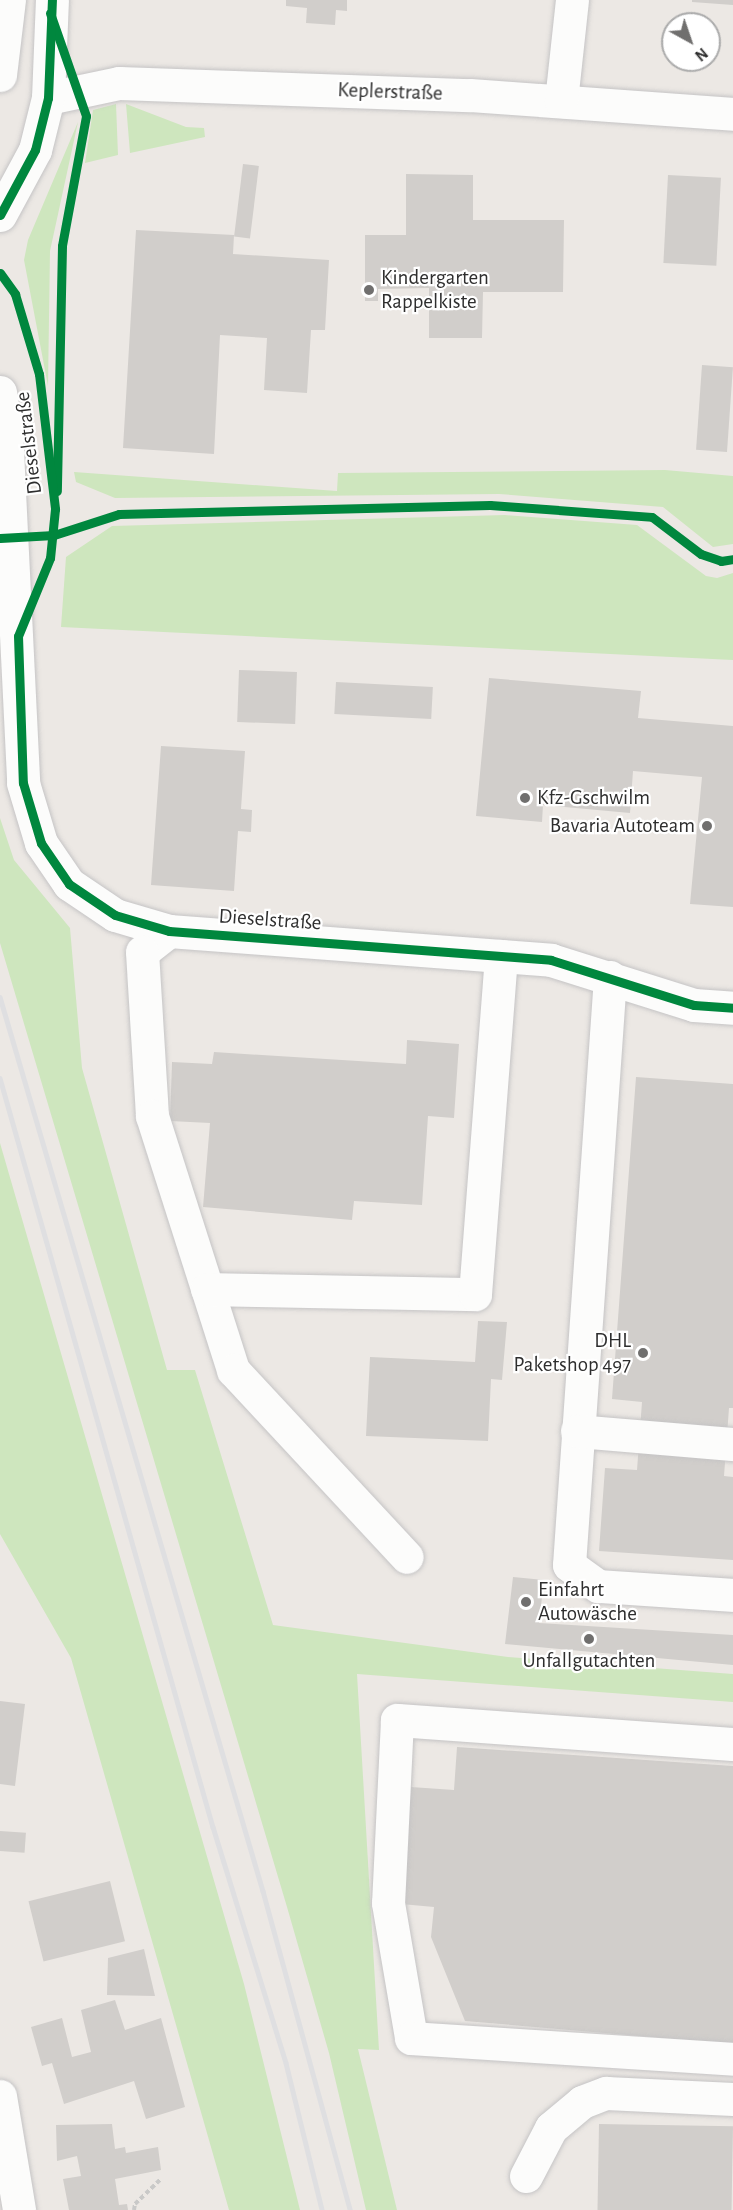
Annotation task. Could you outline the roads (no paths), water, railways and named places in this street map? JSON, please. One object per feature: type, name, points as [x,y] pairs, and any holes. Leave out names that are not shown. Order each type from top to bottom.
[{"type":"street","points":[[0,75],[9,0]]},
{"type":"street","points":[[0,215],[35,150],[48,98],[52,0]]},
{"type":"street","points":[[561,101],[572,0]]},
{"type":"street","name":"Keplerstraße","points":[[48,98],[119,83],[561,101],[733,114]]},
{"type":"street","name":"Dieselstraße","points":[[0,392],[6,430],[23,783],[40,843],[69,884],[115,915],[169,931],[551,960],[694,1005],[733,1008]]},
{"type":"street","points":[[0,653],[20,687]]},
{"type":"street","points":[[169,931],[142,952],[152,1116],[233,1370],[407,1557]]},
{"type":"street","points":[[207,1288],[475,1294],[501,956]]},
{"type":"street","points":[[610,977],[569,1565],[598,1586],[733,1595]]},
{"type":"street","points":[[577,1431],[733,1444]]},
{"type":"street","points":[[733,1744],[397,1720],[388,1902],[411,2038],[733,2059]]},
{"type":"street","points":[[526,2176],[551,2128],[582,2102],[606,2093],[733,2098]]},
{"type":"street","points":[[0,2096],[19,2210]]},
{"type":"railway","points":[[0,997],[263,1891],[350,2210]]},
{"type":"railway","points":[[0,1078],[213,1827],[286,2063],[322,2210]]},
{"type":"place","name":"Kindergarten Rappelkiste","points":[[369,290]]},
{"type":"place","name":"Kfz-Gschwilm","points":[[525,798]]},
{"type":"place","name":"Bavaria Autoteam","points":[[707,826]]},
{"type":"place","name":"DHL Paketshop 497","points":[[643,1353]]},
{"type":"place","name":"Einfahrt Autowäsche","points":[[526,1602]]},
{"type":"place","name":"Unfallgutachten","points":[[589,1639]]}]
